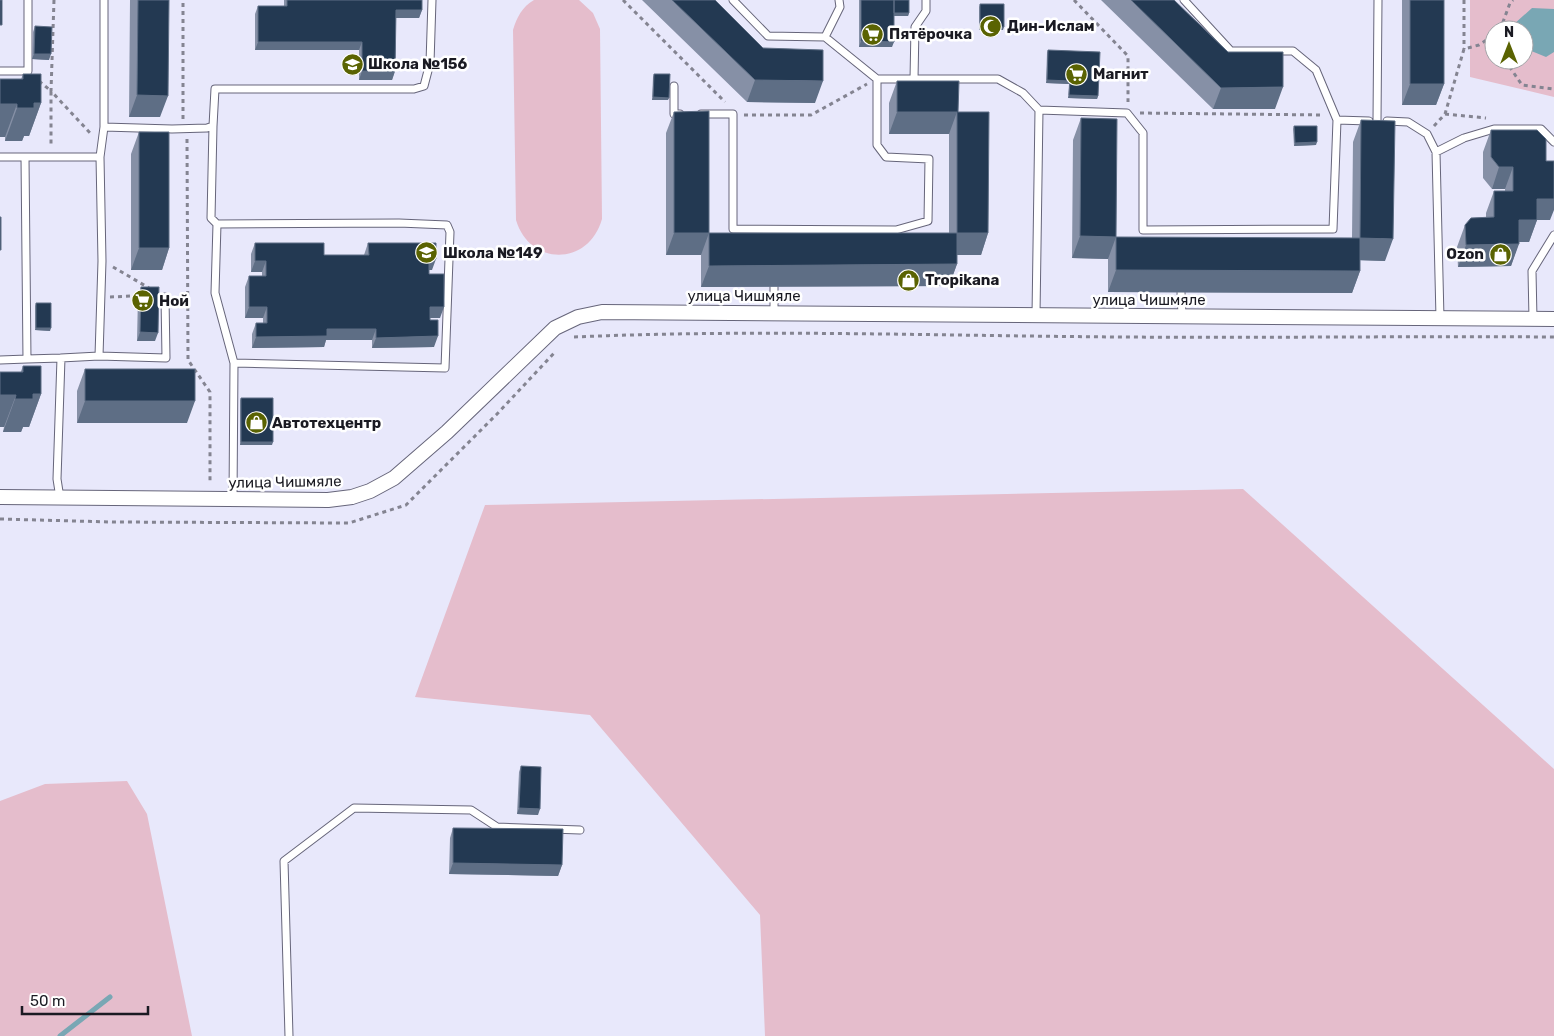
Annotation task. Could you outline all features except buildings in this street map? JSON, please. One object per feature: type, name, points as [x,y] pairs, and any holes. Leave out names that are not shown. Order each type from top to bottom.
[{"type":"street","name":"улица Чишмяле","points":[[0,497],[328,500],[352,497],[370,491],[394,478],[439,439],[555,328],[578,317],[602,312],[1554,319]]},
{"type":"lane","points":[[0,71],[28,71],[28,0]]},
{"type":"lane","points":[[99,356],[102,261],[100,157],[104,128],[104,0]]},
{"type":"lane","points":[[234,363],[445,368],[450,232],[447,225],[400,223],[217,224],[211,218],[215,89],[414,89],[424,86],[430,63],[432,0]]},
{"type":"lane","points":[[733,0],[768,36],[825,37],[877,79],[998,79],[1023,93],[1039,110],[1036,315]]},
{"type":"lane","points":[[825,37],[840,7],[839,0]]},
{"type":"lane","points":[[914,79],[915,27],[926,11],[926,0]]},
{"type":"lane","points":[[1039,110],[1127,113],[1142,133],[1143,230],[1333,230],[1336,118],[1316,70],[1293,51],[1231,51],[1184,0]]},
{"type":"lane","points":[[1377,121],[1378,0]]},
{"type":"lane","points":[[694,114],[733,114],[733,229],[896,230],[928,221],[929,159],[886,157],[877,145],[877,79]]},
{"type":"lane","points":[[674,86],[674,114],[684,114]]},
{"type":"lane","points":[[1336,118],[1408,122],[1428,134],[1436,152],[1440,318]]},
{"type":"lane","points":[[104,128],[207,128],[213,126]]},
{"type":"lane","points":[[1436,152],[1464,138],[1494,129],[1540,129],[1554,142]]},
{"type":"lane","points":[[0,157],[100,157]]},
{"type":"lane","points":[[25,157],[27,360]]},
{"type":"lane","points":[[217,224],[215,293],[234,363],[233,499]]},
{"type":"lane","points":[[775,238],[776,229]]},
{"type":"lane","points":[[1181,230],[1181,240]]},
{"type":"lane","points":[[1533,319],[1532,272],[1554,235]]},
{"type":"lane","points":[[774,287],[774,313]]},
{"type":"lane","points":[[1182,292],[1182,316]]},
{"type":"lane","points":[[0,360],[99,356],[166,358],[164,297]]},
{"type":"lane","points":[[60,498],[57,479],[61,358]]},
{"type":"lane","points":[[289,1036],[284,862],[354,808],[471,810],[497,827],[580,830]]},
{"type":"path","points":[[51,157],[54,0]]},
{"type":"path","points":[[183,0],[183,122],[187,128],[188,360],[210,392],[210,481]]},
{"type":"path","points":[[623,0],[727,104],[733,114],[812,115],[877,79]]},
{"type":"path","points":[[1074,0],[1128,56],[1127,113],[1336,118]]},
{"type":"path","points":[[1428,134],[1445,114],[1464,49],[1464,0]]},
{"type":"path","points":[[1504,20],[1513,0]]},
{"type":"path","points":[[1464,49],[1484,42]]},
{"type":"path","points":[[1512,70],[1522,85],[1554,88]]},
{"type":"path","points":[[28,71],[51,91],[102,146]]},
{"type":"path","points":[[102,261],[164,297]]},
{"type":"path","points":[[100,297],[132,296]]},
{"type":"path","points":[[568,337],[651,334],[1554,337]]},
{"type":"path","points":[[0,519],[349,523],[406,506],[497,414],[562,344]]},
{"type":"shaded area","points":[[534,0],[579,0],[593,13],[600,29],[602,219],[595,234],[585,246],[573,252],[559,255],[546,253],[534,246],[523,235],[516,220],[513,30],[520,13]]},
{"type":"shaded area","points":[[1470,0],[1554,0],[1554,97],[1470,77]]},
{"type":"shaded area","points":[[1243,489],[1554,769],[1554,1036],[765,1036],[760,915],[590,715],[415,697],[485,505]]},
{"type":"shaded area","points":[[127,781],[147,814],[192,1036],[0,1036],[0,801],[45,784]]},
{"type":"water","points":[[1532,8],[1554,9],[1554,52],[1546,57],[1534,52],[1534,20],[1519,20]]},
{"type":"waterway","points":[[60,1036],[110,997]]},
{"type":"place","name":"Дин-Ислам","points":[[991,26]]},
{"type":"place","name":"Пятёрочка","points":[[873,34]]},
{"type":"place","name":"Школа №156","points":[[352,64]]},
{"type":"place","name":"Магнит","points":[[1077,74]]},
{"type":"place","name":"Школа №149","points":[[427,253]]},
{"type":"place","name":"Ozon","points":[[1500,254]]},
{"type":"place","name":"Tropikana","points":[[909,280]]},
{"type":"place","name":"Ной","points":[[143,301]]},
{"type":"place","name":"Автотехцентр","points":[[256,423]]}]
